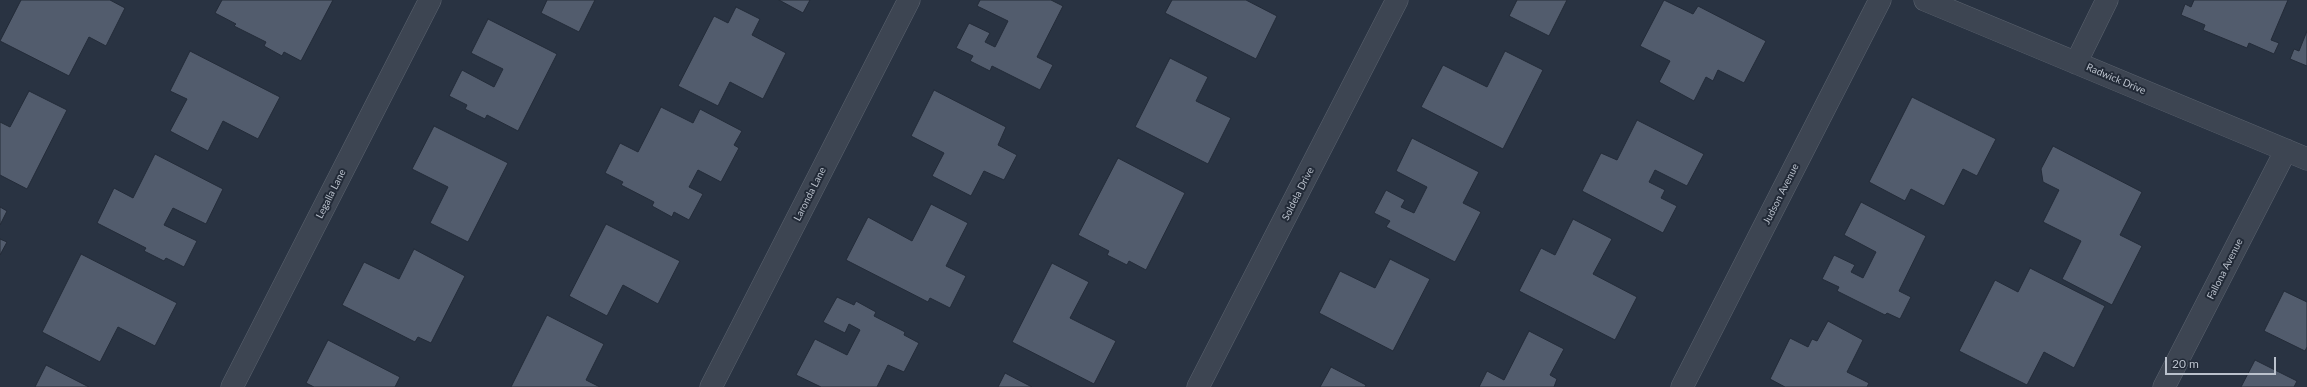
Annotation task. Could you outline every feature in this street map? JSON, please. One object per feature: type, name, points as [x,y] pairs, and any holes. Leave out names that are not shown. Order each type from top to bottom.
[{"type":"street","name":"Legalla Lane","points":[[232,387],[430,0]]},
{"type":"street","name":"Laronda Lane","points":[[711,387],[909,0]]},
{"type":"street","name":"Soldela Drive","points":[[1198,387],[1397,0]]},
{"type":"street","name":"Judson Avenue","points":[[1682,387],[1880,0]]},
{"type":"street","name":"Radwick Drive","points":[[1925,0],[2307,159]]},
{"type":"street","points":[[2076,63],[2107,0]]},
{"type":"street","name":"Fallona Avenue","points":[[2164,387],[2286,150]]},
{"type":"building","points":[[21,0],[110,0],[125,8],[106,46],[89,37],[69,76],[0,41]]},
{"type":"building","points":[[222,0],[333,0],[301,61],[284,52],[282,56],[264,46],[266,42],[234,26],[236,24],[215,13]]},
{"type":"building","points":[[547,0],[595,0],[579,32],[541,13]]},
{"type":"building","points":[[779,0],[810,0],[803,13]]},
{"type":"building","points":[[980,0],[1051,0],[1063,6],[1037,57],[1053,65],[1040,90],[992,66],[990,71],[970,61],[973,56],[956,48],[969,23],[990,33],[985,42],[995,47],[1008,21],[977,6]]},
{"type":"building","points":[[1172,0],[1246,0],[1277,16],[1256,59],[1165,13]]},
{"type":"building","points":[[1517,0],[1567,0],[1549,36],[1509,16]]},
{"type":"building","points":[[1664,0],[1693,14],[1698,6],[1766,41],[1744,83],[1718,70],[1713,81],[1706,77],[1694,101],[1659,82],[1670,61],[1640,46]]},
{"type":"building","points":[[2194,0],[2288,0],[2271,40],[2279,43],[2274,54],[2249,43],[2247,48],[2203,30],[2205,25],[2181,15],[2185,4],[2191,7]]},
{"type":"building","points":[[736,7],[760,19],[752,35],[786,53],[763,99],[730,82],[718,106],[678,86],[714,16],[728,23]]},
{"type":"building","points":[[488,19],[557,54],[518,131],[487,115],[485,119],[465,109],[467,105],[449,96],[462,70],[494,87],[503,69],[471,53]]},
{"type":"building","points":[[2307,31],[2307,66],[2290,59],[2294,49],[2299,51]]},
{"type":"building","points":[[190,51],[280,97],[258,139],[223,121],[208,151],[170,131],[187,99],[170,91]]},
{"type":"building","points":[[1505,51],[1543,70],[1503,149],[1421,107],[1443,65],[1487,87]]},
{"type":"building","points":[[1170,58],[1208,77],[1196,101],[1231,118],[1208,164],[1135,127]]},
{"type":"building","points":[[934,90],[1006,127],[998,145],[1017,155],[1004,180],[984,171],[971,196],[932,176],[944,153],[911,136]]},
{"type":"building","points":[[29,91],[67,110],[27,189],[0,175],[0,122],[10,127]]},
{"type":"building","points":[[1912,97],[1996,139],[1977,176],[1963,169],[1944,206],[1911,189],[1905,201],[1869,182]]},
{"type":"building","points":[[661,107],[693,123],[700,109],[742,131],[734,145],[739,148],[721,182],[698,170],[689,187],[703,194],[689,220],[674,212],[672,217],[652,206],[654,202],[621,185],[623,182],[605,173],[620,143],[638,152]]},
{"type":"building","points":[[1637,120],[1704,154],[1687,186],[1655,170],[1649,182],[1665,190],[1661,198],[1677,206],[1663,233],[1582,191],[1601,153],[1617,160]]},
{"type":"building","points":[[434,126],[508,163],[468,242],[430,223],[448,187],[412,169]]},
{"type":"building","points":[[1412,138],[1479,172],[1463,203],[1481,212],[1455,262],[1386,227],[1390,221],[1374,213],[1386,190],[1405,200],[1401,207],[1414,213],[1427,187],[1396,171]]},
{"type":"building","points":[[2053,146],[2142,192],[2120,235],[2142,246],[2112,305],[2062,279],[2081,241],[2043,222],[2059,190],[2043,182],[2041,169]]},
{"type":"building","points":[[155,154],[223,189],[206,224],[173,208],[164,225],[197,241],[184,267],[166,258],[164,261],[144,251],[146,248],[97,223],[114,188],[133,198]]},
{"type":"building","points":[[1118,158],[1185,193],[1146,270],[1129,261],[1127,265],[1107,255],[1109,251],[1078,235]]},
{"type":"building","points":[[1861,202],[1926,236],[1899,291],[1911,297],[1900,319],[1887,313],[1885,315],[1837,291],[1839,287],[1822,279],[1834,255],[1855,265],[1851,272],[1863,278],[1876,252],[1844,235]]},
{"type":"building","points":[[931,204],[968,223],[946,266],[966,276],[950,308],[930,298],[928,302],[846,260],[868,217],[912,241]]},
{"type":"building","points":[[0,207],[7,211],[0,225]]},
{"type":"building","points":[[1573,219],[1612,239],[1593,274],[1637,297],[1615,340],[1519,291],[1541,248],[1555,255]]},
{"type":"building","points":[[606,224],[680,261],[658,304],[623,285],[607,316],[569,296]]},
{"type":"building","points":[[0,239],[7,242],[0,255]]},
{"type":"building","points":[[414,249],[465,276],[431,343],[418,337],[415,342],[342,305],[364,262],[399,279]]},
{"type":"building","points":[[81,254],[177,303],[155,346],[118,327],[100,362],[42,332]]},
{"type":"building","points":[[1390,259],[1430,279],[1393,351],[1319,313],[1340,271],[1375,288]]},
{"type":"building","points":[[1052,263],[1089,282],[1070,318],[1116,341],[1094,384],[1012,342]]},
{"type":"building","points":[[2030,268],[2105,306],[2074,368],[2044,352],[2027,385],[1959,351],[1995,280],[2018,292]]},
{"type":"building","points":[[2284,291],[2307,302],[2307,347],[2305,351],[2264,331]]},
{"type":"building","points":[[837,297],[854,305],[856,301],[876,312],[874,316],[905,332],[904,335],[919,343],[904,372],[888,365],[877,387],[821,387],[796,375],[815,339],[847,355],[860,330],[849,324],[845,333],[823,322]]},
{"type":"building","points":[[547,315],[604,344],[586,380],[600,387],[511,387]]},
{"type":"building","points":[[1828,321],[1863,340],[1847,372],[1869,383],[1867,387],[1785,387],[1770,379],[1790,338],[1808,347],[1812,339],[1817,341]]},
{"type":"building","points":[[1529,331],[1564,349],[1550,375],[1557,379],[1554,387],[1479,387],[1487,371],[1504,380]]},
{"type":"building","points":[[328,340],[400,377],[395,387],[314,387],[306,383]]},
{"type":"building","points":[[2255,360],[2297,381],[2294,387],[2241,387]]},
{"type":"building","points":[[46,365],[89,387],[35,387]]},
{"type":"building","points":[[1331,367],[1366,385],[1365,387],[1320,387]]},
{"type":"building","points":[[1005,373],[1032,387],[998,387]]}]
